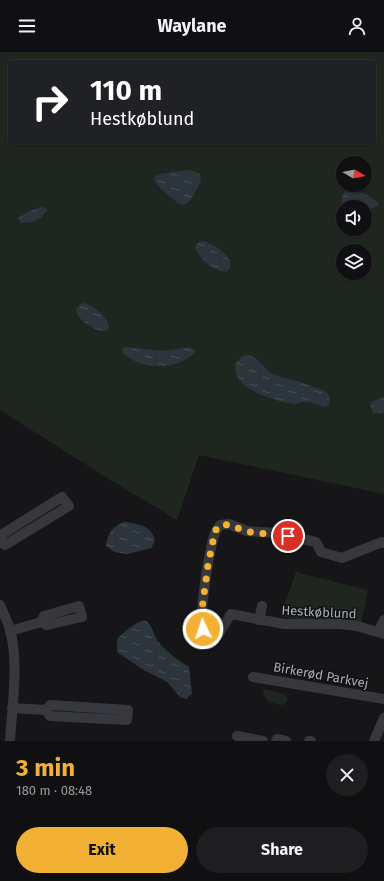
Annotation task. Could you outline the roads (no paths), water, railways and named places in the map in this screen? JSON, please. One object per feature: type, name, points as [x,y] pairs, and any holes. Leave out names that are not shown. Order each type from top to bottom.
[{"type":"street","points":[[0,539],[1,536],[62,497],[69,506],[5,545],[0,542]]},
{"type":"street","name":"Hestkøblund","points":[[384,543],[382,542],[342,558],[321,552],[316,542],[275,534],[248,531],[229,524],[220,525],[215,531],[208,565],[202,609],[202,622],[203,629],[207,633],[213,634],[220,632],[231,614],[294,625],[340,624],[357,626],[381,633],[384,620]]},
{"type":"street","points":[[0,605],[10,631],[14,650],[15,667],[10,741]]},
{"type":"street","name":"Hestkøblund","points":[[259,620],[262,606]]},
{"type":"street","points":[[10,631],[41,622]]},
{"type":"street","name":"Birkerød Parkvej","points":[[253,677],[384,699]]},
{"type":"street","points":[[50,705],[128,710],[128,720],[50,716],[46,710],[50,705]]},
{"type":"street","points":[[12,708],[46,710]]},
{"type":"street","points":[[374,741],[384,718]]},
{"type":"street","points":[[237,736],[263,741]]},
{"type":"street","points":[[276,741],[277,739],[286,741]]},
{"type":"water","points":[[187,170],[198,173],[201,178],[201,182],[191,199],[187,204],[183,205],[167,194],[155,182],[154,179],[155,176],[160,174]]},
{"type":"water","points":[[344,192],[360,192],[379,204],[372,208],[372,200],[342,200]]},
{"type":"water","points":[[42,206],[48,210],[39,219],[33,222],[21,223],[18,218]]},
{"type":"water","points":[[202,241],[218,248],[227,256],[230,261],[228,271],[224,272],[208,265],[200,256],[195,247]]},
{"type":"water","points":[[83,303],[91,306],[102,315],[109,326],[107,331],[102,331],[89,326],[78,316],[76,311]]},
{"type":"water","points":[[189,347],[195,350],[195,353],[175,364],[166,366],[152,366],[132,360],[122,352],[123,348],[163,351]]},
{"type":"water","points":[[247,355],[258,360],[272,374],[327,392],[330,400],[329,405],[325,407],[309,402],[295,404],[287,403],[255,392],[239,379],[235,371],[236,362],[243,356]]},
{"type":"water","points":[[384,397],[384,412],[374,414],[370,403]]},
{"type":"water","points":[[124,522],[148,528],[155,541],[151,548],[128,554],[114,552],[106,546],[111,531],[116,526]]},
{"type":"water","points":[[144,620],[151,626],[157,640],[164,648],[189,667],[192,694],[186,699],[180,697],[167,682],[142,669],[117,652],[117,639],[129,628]]}]
